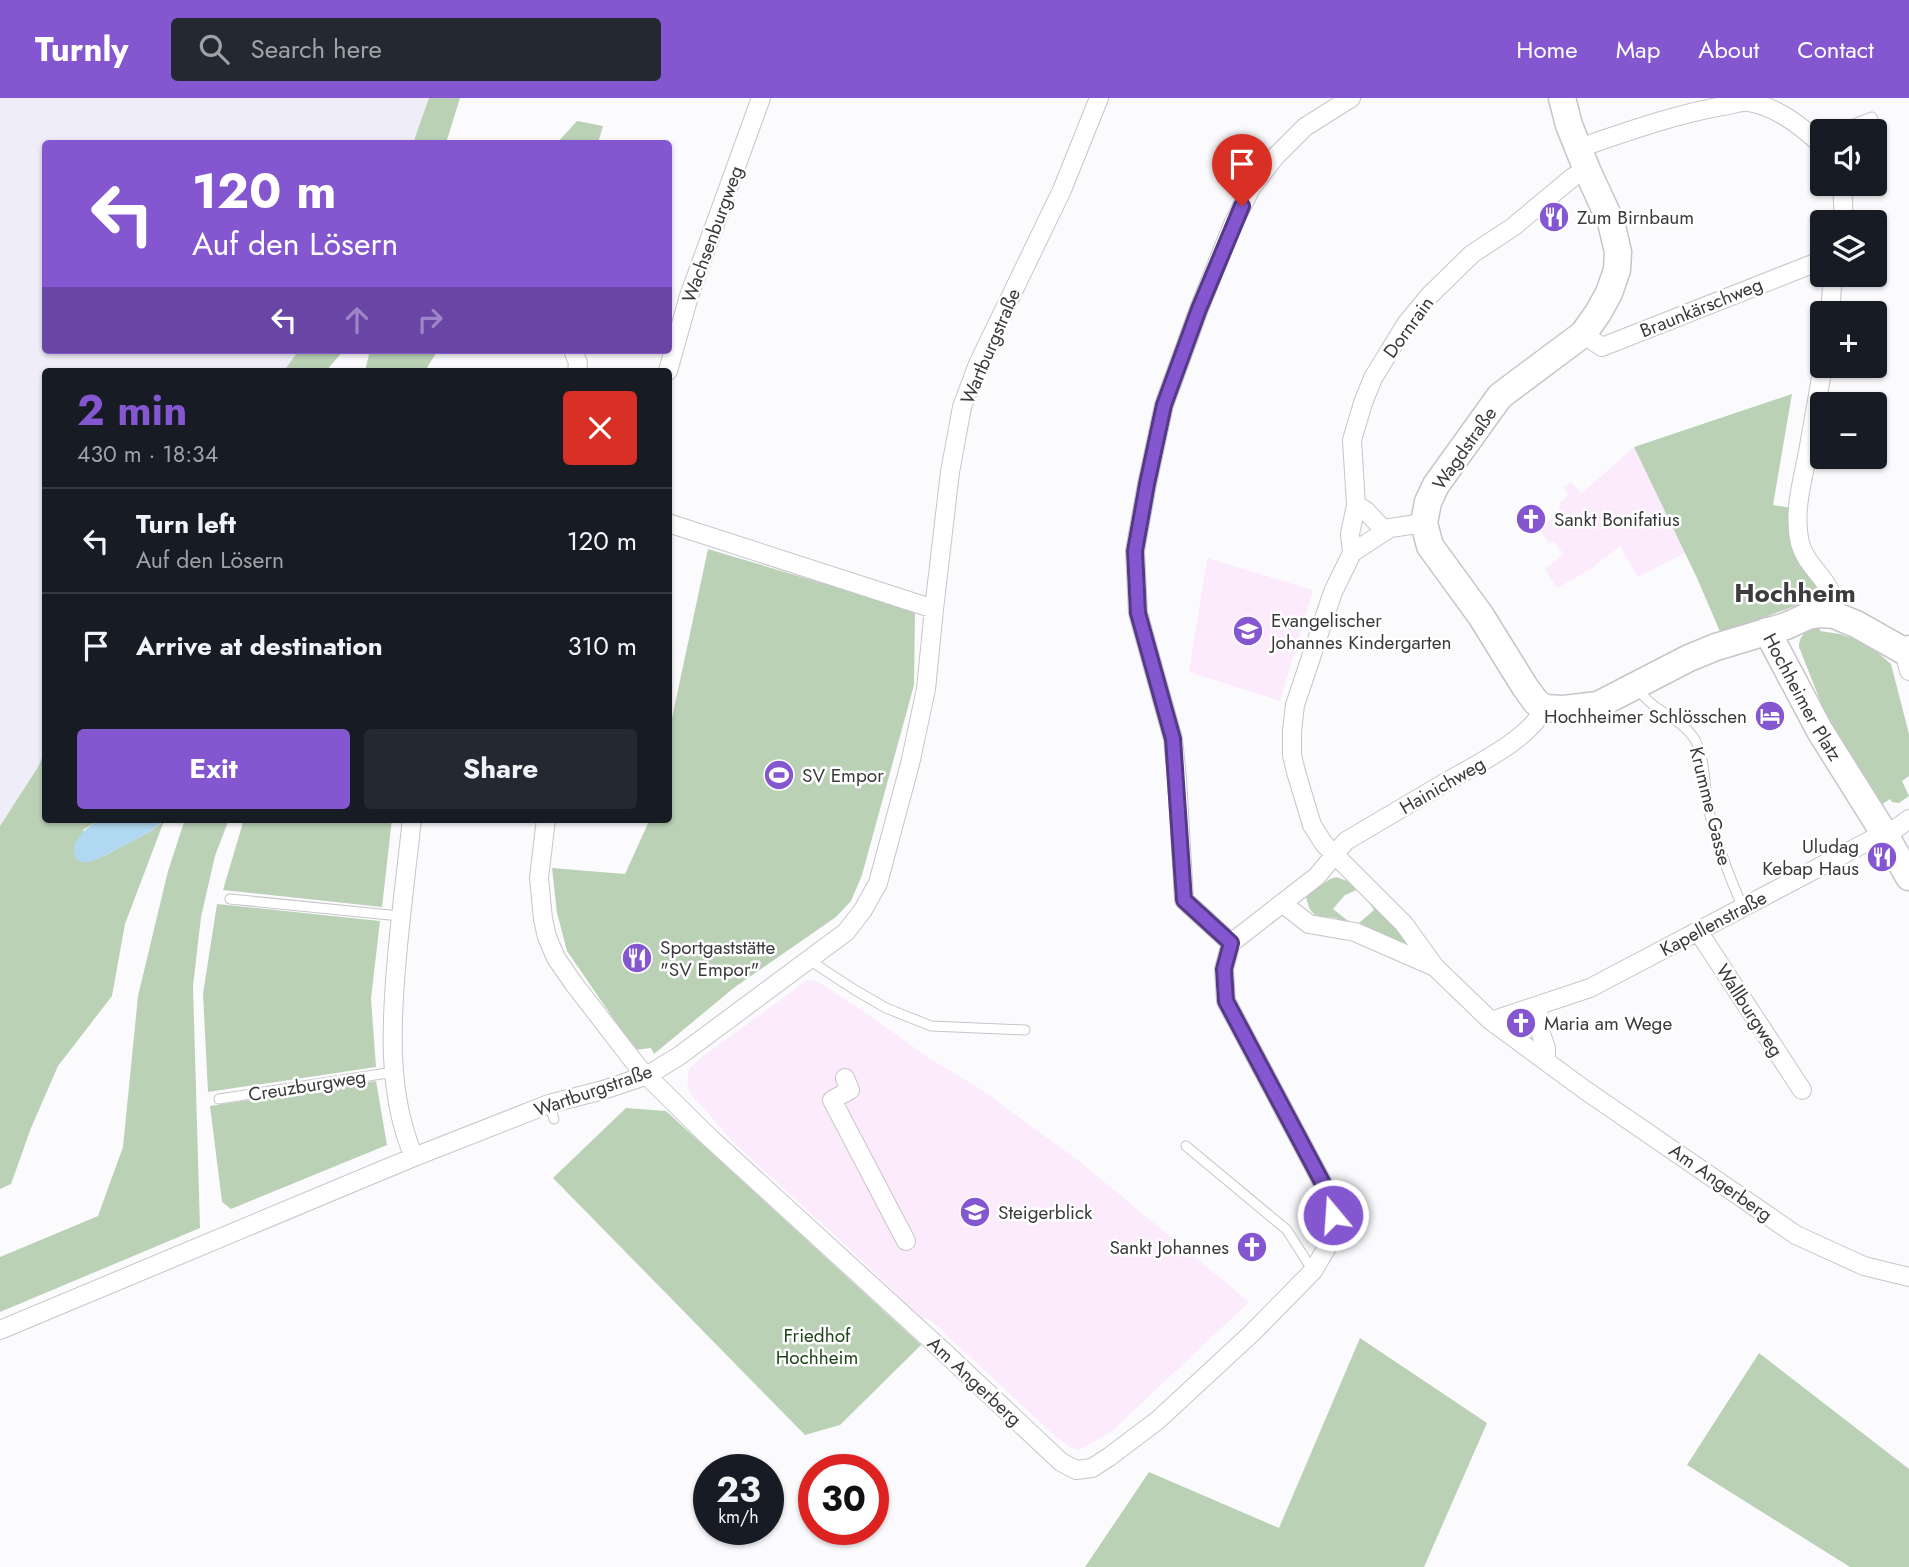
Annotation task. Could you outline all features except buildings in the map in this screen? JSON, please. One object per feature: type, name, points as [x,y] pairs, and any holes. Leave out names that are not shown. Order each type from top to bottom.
[{"type":"street","name":"Wachsenburgweg","points":[[669,368],[689,296],[761,98]]},
{"type":"street","name":"Wartburgstraße","points":[[0,1330],[414,1157],[552,1112],[603,1090],[648,1075],[679,1056],[846,932],[863,910],[878,883],[910,764],[926,689],[950,472],[962,407],[978,364],[1062,190],[1098,98]]},
{"type":"street","points":[[1333,854],[1317,877],[1231,943],[1184,900],[1173,739],[1138,613],[1135,551],[1164,405],[1233,224],[1251,188],[1275,157],[1305,127],[1351,98]]},
{"type":"street","name":"Wagdstraße","points":[[1424,523],[1428,502],[1436,485],[1500,396],[1583,334],[1609,293],[1617,270],[1618,252],[1611,222],[1569,125],[1562,98]]},
{"type":"street","points":[[1747,100],[1772,109],[1810,136]]},
{"type":"street","name":"Dornrain","points":[[1333,854],[1312,825],[1292,755],[1292,732],[1295,705],[1314,648],[1333,592],[1352,553],[1350,534],[1356,505],[1352,440],[1373,378],[1406,324],[1430,295],[1472,254],[1513,227],[1573,177],[1583,159],[1663,120],[1747,100]]},
{"type":"street","name":"Braunkärschweg","points":[[1583,334],[1602,347],[1810,264]]},
{"type":"street","points":[[1822,378],[1797,509],[1801,545],[1833,594],[1834,615],[1856,624],[1908,657]]},
{"type":"street","points":[[1356,505],[1365,510],[1385,531]]},
{"type":"street","points":[[1352,553],[1385,531],[1424,523],[1430,546],[1481,616],[1525,687],[1544,708],[1564,709],[1598,705],[1698,654],[1767,631]]},
{"type":"street","points":[[672,524],[934,609]]},
{"type":"street","name":"Hochheimer Platz","points":[[1834,615],[1808,616],[1767,631],[1820,731],[1894,842],[1909,877]]},
{"type":"street","name":"Hainichweg","points":[[1333,854],[1346,841],[1501,750],[1528,731],[1539,719],[1544,708]]},
{"type":"street","points":[[1894,842],[1909,819]]},
{"type":"street","name":"Creuzburgweg","points":[[412,823],[400,916],[392,1040],[401,1113],[414,1157]]},
{"type":"street","points":[[546,823],[539,878],[542,919],[547,937],[556,958],[574,984],[638,1067],[648,1075]]},
{"type":"street","name":"Kapellenstraße","points":[[1492,1021],[1590,988],[1762,897],[1894,842]]},
{"type":"street","name":"Am Angerberg","points":[[1333,854],[1404,924],[1435,967],[1492,1021],[1585,1090],[1796,1234],[1864,1266],[1909,1277]]},
{"type":"street","name":"Am Angerberg","points":[[1282,903],[1309,924],[1355,932],[1435,967]]},
{"type":"street","name":"Wallburgweg","points":[[1698,931],[1802,1090]]},
{"type":"street","name":"Am Angerberg","points":[[648,1075],[710,1138],[1061,1462],[1076,1470],[1092,1468],[1158,1420],[1252,1333],[1313,1271],[1326,1249],[1331,1232],[1333,1215],[1329,1195],[1226,1001],[1224,969],[1231,943]]},
{"type":"street","points":[[1538,1006],[1539,1028],[1546,1048],[1546,1060]]},
{"type":"street","points":[[845,1077],[850,1090],[832,1100],[906,1241]]},
{"type":"lane","name":"Krumme Gasse","points":[[1635,687],[1653,705],[1687,729],[1695,740],[1715,837],[1743,908]]},
{"type":"lane","points":[[230,899],[400,916]]},
{"type":"lane","points":[[808,960],[876,1002],[931,1027],[1025,1030]]},
{"type":"lane","name":"Creuzburgweg","points":[[219,1099],[394,1072]]},
{"type":"lane","points":[[1186,1146],[1287,1230],[1313,1271]]},
{"type":"shaded area","points":[[0,98],[429,98],[414,140],[42,140],[42,354],[296,354],[286,368],[42,368],[42,758],[0,826]]},
{"type":"shaded area","points":[[1634,447],[1685,553],[1638,577],[1620,546],[1592,568],[1557,588],[1545,569],[1564,554],[1553,541],[1550,544],[1539,530],[1558,513],[1561,502],[1569,494],[1563,488],[1570,482],[1582,493]]},
{"type":"shaded area","name":"Evangelischer Johannes Kindergarten","points":[[1207,558],[1313,590],[1280,701],[1189,672]]},
{"type":"shaded area","name":"Steigerblick","points":[[807,980],[817,981],[929,1058],[979,1088],[1079,1161],[1249,1302],[1111,1432],[1079,1450],[1071,1448],[929,1319],[921,1319],[865,1263],[734,1143],[690,1093],[687,1081],[689,1069]]},
{"type":"green space","points":[[429,98],[460,98],[447,140],[414,140]]},
{"type":"green space","points":[[577,121],[603,126],[599,140],[560,140]]},
{"type":"green space","points":[[296,354],[341,354],[329,368],[286,368]]},
{"type":"green space","points":[[369,354],[436,354],[427,368],[366,368]]},
{"type":"green space","points":[[1792,394],[1773,505],[1791,508],[1810,573],[1821,596],[1721,634],[1634,447]]},
{"type":"green space","name":"SV Empor","points":[[708,549],[915,611],[914,685],[862,875],[851,901],[836,917],[735,987],[654,1054],[651,1048],[635,1050],[567,951],[557,913],[552,868],[625,874],[648,823],[672,823],[672,718]]},
{"type":"green space","points":[[1820,627],[1820,631],[1840,634],[1871,647],[1891,664],[1909,734],[1909,776],[1902,781],[1909,796],[1899,803],[1890,799],[1881,805],[1829,723],[1799,647],[1805,633]]},
{"type":"green space","points":[[42,758],[42,823],[94,823],[83,830],[98,859],[163,823],[125,924],[112,996],[58,1066],[31,1128],[11,1184],[0,1189],[0,826]]},
{"type":"green space","points":[[184,823],[227,823],[215,856],[201,917],[193,986],[200,1228],[0,1312],[0,1257],[98,1216],[123,1147],[138,996],[168,871]]},
{"type":"green space","points":[[243,823],[392,823],[382,907],[223,890]]},
{"type":"green space","points":[[1336,877],[1353,883],[1359,889],[1345,895],[1333,909],[1357,925],[1374,910],[1365,897],[1419,951],[1337,922],[1337,918],[1319,916],[1312,912],[1306,896]]},
{"type":"green space","points":[[217,904],[380,921],[371,999],[376,1067],[208,1092],[203,994]]},
{"type":"green space","points":[[376,1081],[387,1145],[231,1209],[222,1202],[210,1106]]},
{"type":"green space","name":"Friedhof Hochheim","points":[[626,1108],[666,1111],[921,1345],[840,1425],[805,1435],[553,1178]]},
{"type":"green space","points":[[1360,1338],[1487,1423],[1424,1567],[1085,1567],[1149,1472],[1279,1528]]},
{"type":"green space","points":[[1759,1353],[1909,1469],[1909,1567],[1850,1567],[1687,1465]]},
{"type":"water","points":[[95,823],[160,823],[151,831],[86,863],[76,860],[74,853],[76,841]]},
{"type":"place","name":"Zum Birnbaum","points":[[1554,217]]},
{"type":"place","name":"Sankt Bonifatius","points":[[1531,519]]},
{"type":"place","name":"Evangelischer Johannes Kindergarten","points":[[1248,631]]},
{"type":"place","name":"Hochheimer Schlösschen","points":[[1770,716]]},
{"type":"place","name":"SV Empor","points":[[779,775]]},
{"type":"place","name":"Uludag Kebap Haus","points":[[1882,857]]},
{"type":"place","name":"Sportgaststätte \"SV Empor\"","points":[[637,958]]},
{"type":"place","name":"Maria am Wege","points":[[1521,1023]]},
{"type":"place","name":"Steigerblick","points":[[975,1212]]},
{"type":"place","name":"Sankt Johannes","points":[[1252,1247]]},
{"type":"district","name":"Hochheim","points":[[1795,593]]},
{"type":"route","points":[[1242,206],[1199,309],[1164,405],[1135,551],[1138,613],[1173,739],[1184,900],[1231,943],[1224,969],[1226,1001],[1329,1195],[1333,1215]]}]
